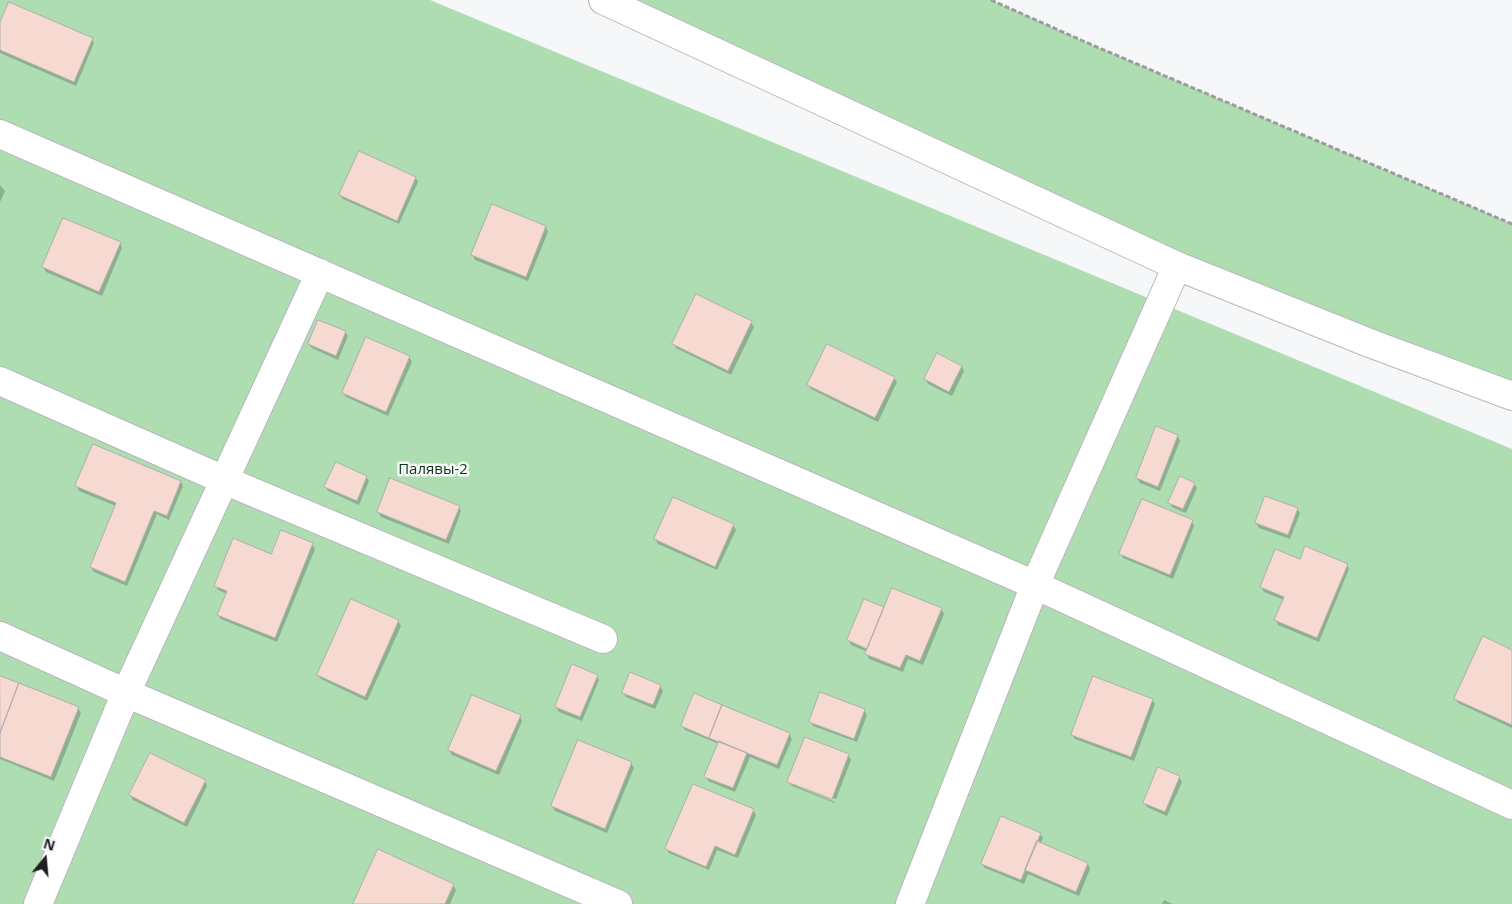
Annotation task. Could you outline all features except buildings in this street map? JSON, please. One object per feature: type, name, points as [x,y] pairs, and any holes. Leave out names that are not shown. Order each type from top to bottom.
[{"type":"street","points":[[604,0],[1177,266],[1372,344],[1512,396]]},
{"type":"street","points":[[0,134],[1035,584],[1512,805]]},
{"type":"street","points":[[910,904],[1035,584],[1177,266]]},
{"type":"street","points":[[38,904],[126,692],[320,273]]},
{"type":"street","points":[[0,381],[224,480],[603,639]]},
{"type":"street","points":[[0,636],[618,904]]},
{"type":"path","points":[[991,0],[1512,224]]},
{"type":"green space","name":"Палявы-2","points":[[0,0],[430,0],[1512,449],[1512,904],[0,904]]},
{"type":"green space","points":[[603,0],[991,0],[1512,224],[1512,396],[1372,344]]}]
